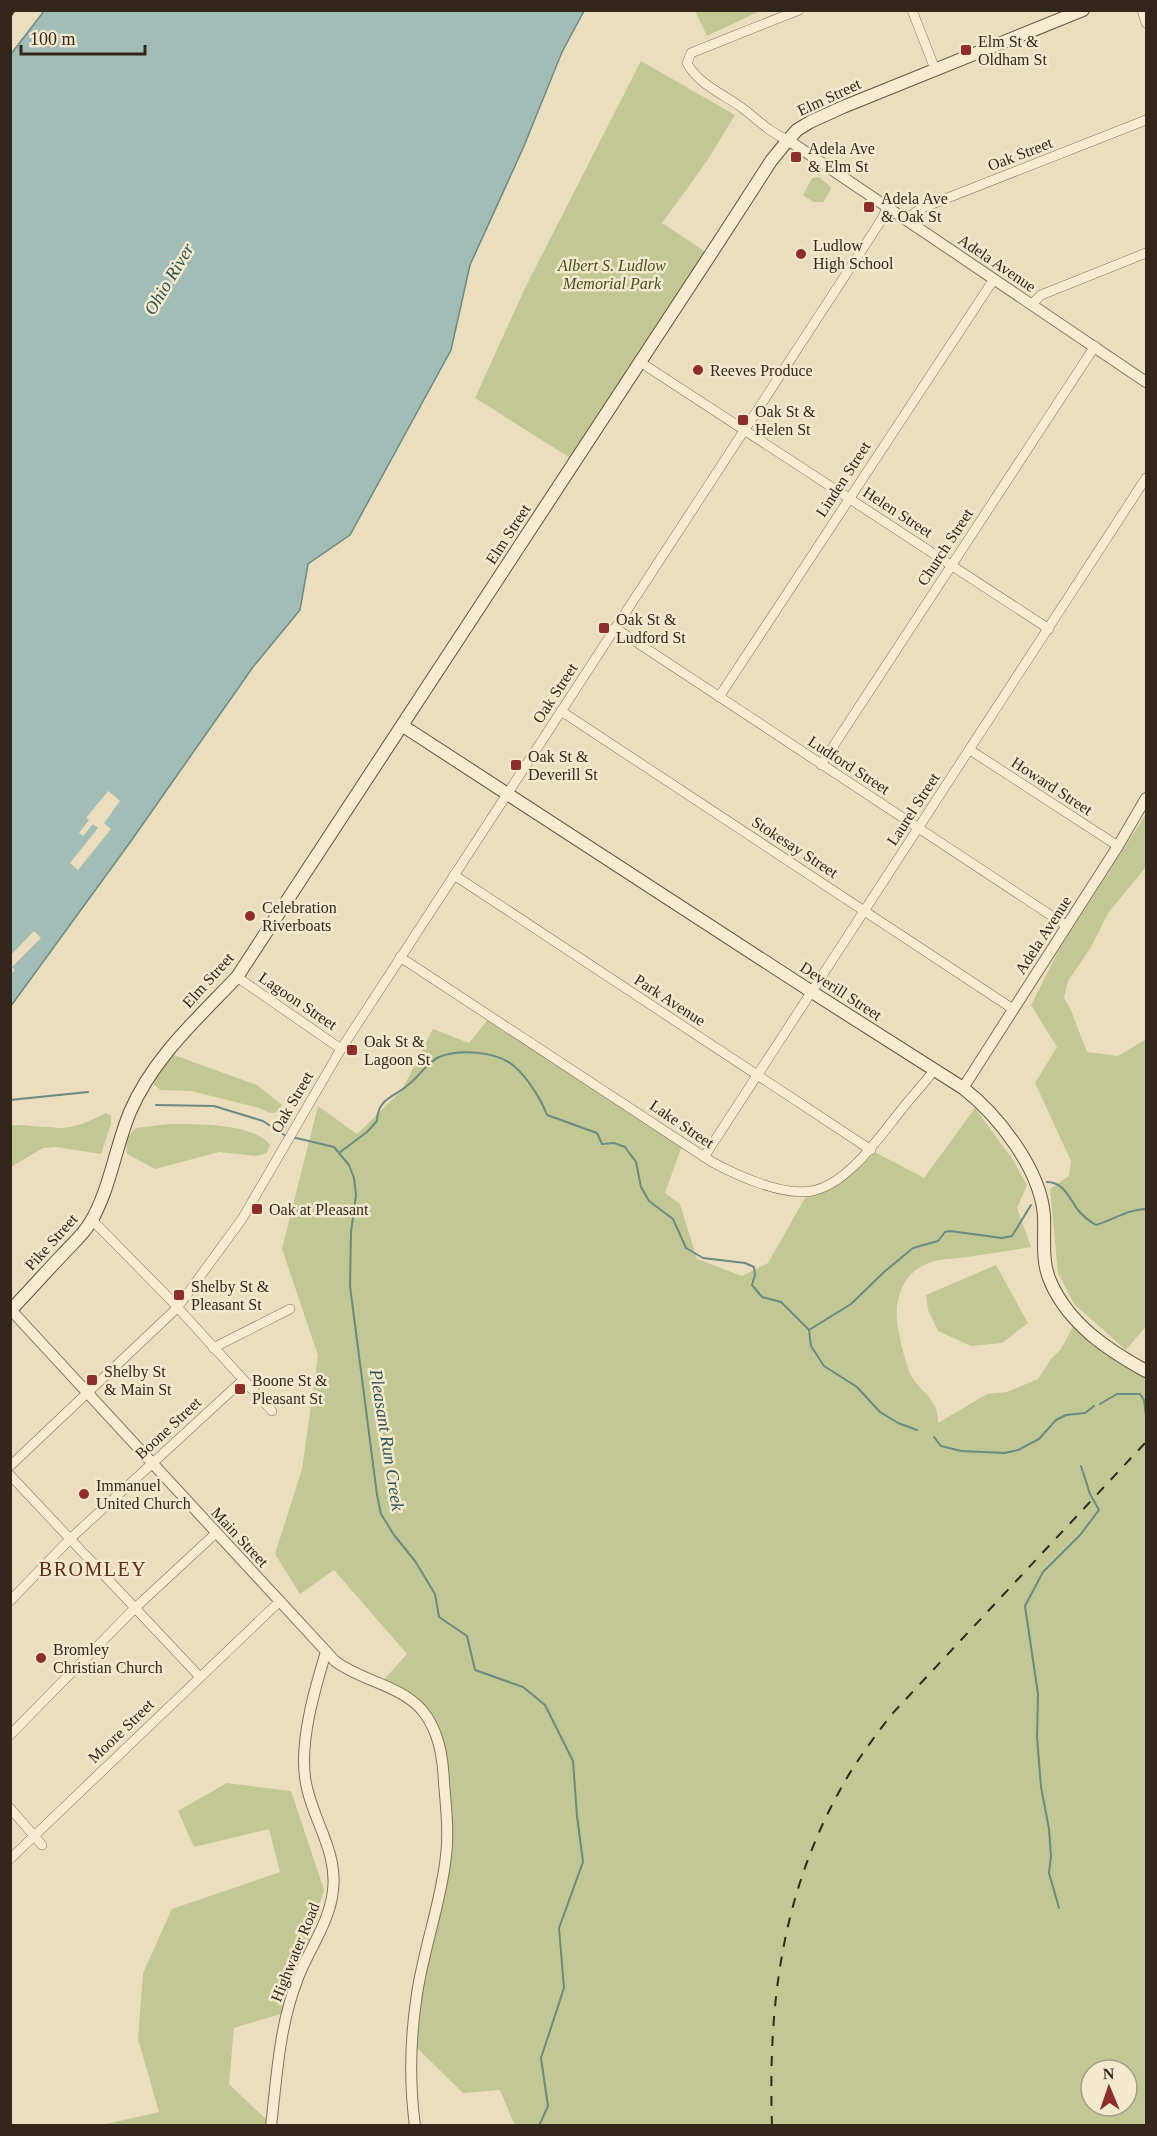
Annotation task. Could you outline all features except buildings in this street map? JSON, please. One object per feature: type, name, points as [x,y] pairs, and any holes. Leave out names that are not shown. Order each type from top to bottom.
[{"type":"main road","name":"Elm Street","points":[[92,1220],[100,1206],[117,1146],[138,1094],[167,1050],[237,977],[771,161],[788,140],[797,130],[810,122],[1083,10]]},
{"type":"main road","name":"Deverill Street","points":[[403,726],[963,1088],[981,1102],[1007,1133],[1023,1158],[1039,1195],[1044,1214],[1044,1258],[1050,1283],[1063,1304],[1086,1332],[1115,1353],[1146,1371]]},
{"type":"main road","name":"Pike Street","points":[[11,1310],[92,1220]]},
{"type":"street","name":"Adela Avenue","points":[[799,10],[691,53],[687,63],[692,73],[775,134],[788,140],[1146,382]]},
{"type":"street","points":[[912,10],[935,69]]},
{"type":"street","points":[[1142,10],[1146,22]]},
{"type":"street","name":"Oak Street","points":[[906,219],[922,208],[1146,120]]},
{"type":"street","name":"Oak Street","points":[[10,1466],[177,1308],[235,1229],[261,1189],[285,1143],[341,1050],[400,957],[745,430],[887,208]]},
{"type":"street","points":[[1032,304],[1041,295],[1146,254]]},
{"type":"street","name":"Linden Street","points":[[719,697],[994,279]]},
{"type":"street","name":"Church Street","points":[[821,765],[1095,346]]},
{"type":"street","name":"Helen Street","points":[[640,362],[1049,629]]},
{"type":"street","name":"Laurel Street","points":[[704,1157],[1146,478]]},
{"type":"street","name":"Ludford Street","points":[[615,628],[1067,926]]},
{"type":"street","name":"Stokesay Street","points":[[561,711],[1013,1009]]},
{"type":"street","name":"Howard Street","points":[[970,750],[1118,846]]},
{"type":"street","name":"Adela Avenue","points":[[963,1088],[1118,846],[1146,798]]},
{"type":"street","name":"Park Avenue","points":[[454,875],[871,1150]]},
{"type":"street","name":"Lake Street","points":[[400,957],[704,1157],[725,1169],[774,1187],[809,1191],[822,1187],[845,1173],[871,1150],[934,1070]]},
{"type":"street","name":"Lagoon Street","points":[[237,977],[341,1050]]},
{"type":"street","points":[[92,1220],[121,1248],[272,1411]]},
{"type":"street","name":"Main Street","points":[[11,1310],[335,1661],[352,1673],[412,1701],[423,1712],[434,1729],[443,1762],[446,1856],[417,1992],[411,2042],[410,2082],[415,2126]]},
{"type":"street","points":[[213,1348],[290,1310]]},
{"type":"street","name":"Boone Street","points":[[10,1600],[71,1538],[243,1380]]},
{"type":"street","points":[[10,1475],[200,1677]]},
{"type":"street","points":[[10,1734],[135,1608],[216,1533]]},
{"type":"street","name":"Moore Street","points":[[10,1859],[280,1601]]},
{"type":"street","name":"Highwater Road","points":[[271,2126],[280,2044],[287,2012],[298,1978],[327,1918],[333,1893],[333,1862],[310,1798],[304,1761],[313,1699],[326,1652]]},
{"type":"street","points":[[10,1808],[42,1845]]},
{"type":"green space","points":[[695,10],[760,11],[707,36]]},
{"type":"green space","name":"Albert S. Ludlow Memorial Park","points":[[641,61],[735,115],[707,161],[662,223],[710,255],[575,461],[475,398],[525,288]]},
{"type":"green space","points":[[819,177],[831,189],[823,202],[813,202],[803,195],[812,178]]},
{"type":"green space","points":[[1146,814],[1146,867],[1108,913],[1091,947],[1068,981],[1064,998],[1087,1052],[1118,1056],[1146,1039],[1146,1326],[1126,1350],[1074,1304],[1058,1273],[1050,1189],[1069,1176],[1071,1161],[1035,1083],[1057,1047],[1031,1005],[1059,950]]},
{"type":"green space","points":[[491,1016],[683,1143],[665,1193],[680,1204],[697,1259],[742,1276],[768,1263],[809,1191],[822,1187],[871,1150],[924,1178],[975,1108],[1013,1160],[1027,1185],[1017,1208],[1031,1247],[943,1259],[925,1264],[910,1275],[901,1291],[897,1310],[898,1325],[907,1366],[916,1383],[936,1408],[938,1423],[987,1394],[1007,1392],[1038,1379],[1050,1360],[1061,1349],[1076,1321],[1146,1371],[1146,2125],[515,2126],[500,2090],[463,2093],[411,2042],[447,1844],[433,1729],[412,1701],[379,1685],[407,1654],[334,1570],[300,1594],[275,1554],[302,1469],[318,1355],[282,1249],[318,1106],[357,1134],[402,1090],[433,1029],[469,1043]]},
{"type":"green space","points":[[174,1055],[257,1085],[282,1105],[280,1112],[270,1113],[259,1108],[191,1091],[161,1090],[154,1085],[154,1078]]},
{"type":"green space","points":[[106,1113],[111,1116],[111,1124],[101,1154],[56,1147],[43,1148],[11,1167],[11,1125],[66,1128]]},
{"type":"green space","points":[[168,1124],[223,1126],[238,1129],[251,1132],[270,1145],[267,1153],[256,1156],[219,1152],[155,1169],[127,1154],[126,1139],[136,1128]]},
{"type":"green space","points":[[996,1265],[1028,1323],[1002,1343],[971,1346],[938,1331],[928,1310],[926,1295]]},
{"type":"green space","points":[[227,1783],[291,1791],[324,1890],[287,2012],[234,2028],[229,2084],[271,2125],[97,2126],[159,2112],[138,2039],[143,1973],[172,1909],[280,1872],[269,1829],[194,1847],[178,1811]]},
{"type":"water","name":"Ohio River","points":[[44,11],[584,11],[562,52],[524,146],[470,265],[451,350],[350,535],[308,564],[300,610],[253,667],[131,841],[11,1006],[11,54]]},
{"type":"pier","points":[[108,791],[120,801],[104,823],[111,829],[78,870],[70,863],[98,828],[93,824],[83,836],[79,833],[89,820],[86,818]]},
{"type":"pier","points":[[34,931],[41,938],[12,967],[15,970],[11,974],[11,955]]},
{"type":"waterway","points":[[339,1153],[367,1132],[377,1121],[380,1108],[387,1099],[412,1082],[439,1057],[467,1052],[488,1054],[507,1061],[529,1082],[547,1115],[597,1133],[602,1144],[614,1143],[625,1147],[636,1162],[641,1187],[649,1201],[673,1219],[686,1248],[703,1258],[745,1263],[754,1267],[755,1275],[752,1285],[762,1297],[781,1302],[809,1330],[811,1346],[824,1366],[857,1387],[880,1412],[898,1423],[917,1430]]},
{"type":"waterway","name":"Pleasant Run Creek","points":[[10,1100],[88,1092]]},
{"type":"waterway","name":"Pleasant Run Creek","points":[[156,1105],[214,1106],[263,1121],[286,1136]]},
{"type":"waterway","name":"Pleasant Run Creek","points":[[292,1137],[334,1147],[349,1165],[354,1178],[356,1195],[351,1232],[350,1286],[381,1514],[415,1561],[435,1594],[439,1617],[467,1636],[475,1670],[523,1687],[545,1705],[573,1761],[583,1862],[559,1928],[564,1988],[541,2058],[548,2106],[539,2126]]},
{"type":"waterway","points":[[1047,1182],[1062,1188],[1080,1212],[1096,1225],[1139,1209],[1146,1209]]},
{"type":"waterway","points":[[809,1330],[851,1304],[913,1248],[938,1241],[945,1232],[950,1231],[1002,1238],[1012,1236],[1031,1205]]},
{"type":"waterway","points":[[1100,1404],[1117,1394],[1140,1394],[1144,1400],[1146,1416]]},
{"type":"waterway","points":[[934,1437],[941,1446],[961,1451],[1005,1453],[1018,1450],[1039,1439],[1056,1420],[1066,1415],[1085,1413],[1094,1406]]},
{"type":"waterway","points":[[1059,1908],[1049,1873],[1051,1856],[1049,1829],[1041,1787],[1037,1737],[1038,1694],[1025,1606],[1043,1572],[1080,1535],[1099,1510],[1090,1494],[1081,1466]]},
{"type":"railway","points":[[10,17],[15,10]]},
{"type":"railway","points":[[772,2126],[773,2038],[782,1953],[804,1871],[820,1830],[840,1790],[891,1715],[1146,1442]]},
{"type":"place","name":"Elm St & Oldham St","points":[[966,50]]},
{"type":"place","name":"Adela Ave & Elm St","points":[[796,157]]},
{"type":"place","name":"Adela Ave & Oak St","points":[[869,207]]},
{"type":"place","name":"Ludlow High School","points":[[801,254]]},
{"type":"place","name":"Reeves Produce","points":[[698,370]]},
{"type":"place","name":"Oak St & Helen St","points":[[743,420]]},
{"type":"place","name":"Oak St & Ludford St","points":[[604,628]]},
{"type":"place","name":"Oak St & Deverill St","points":[[516,765]]},
{"type":"place","name":"Celebration Riverboats","points":[[250,916]]},
{"type":"place","name":"Oak St & Lagoon St","points":[[352,1050]]},
{"type":"place","name":"Oak at Pleasant","points":[[257,1209]]},
{"type":"place","name":"Shelby St & Pleasant St","points":[[179,1295]]},
{"type":"place","name":"Shelby St & Main St","points":[[92,1380]]},
{"type":"place","name":"Boone St & Pleasant St","points":[[240,1389]]},
{"type":"place","name":"Immanuel United Church","points":[[84,1494]]},
{"type":"place","name":"Bromley Christian Church","points":[[41,1658]]},
{"type":"district","name":"BROMLEY","points":[[93,1569]]}]
